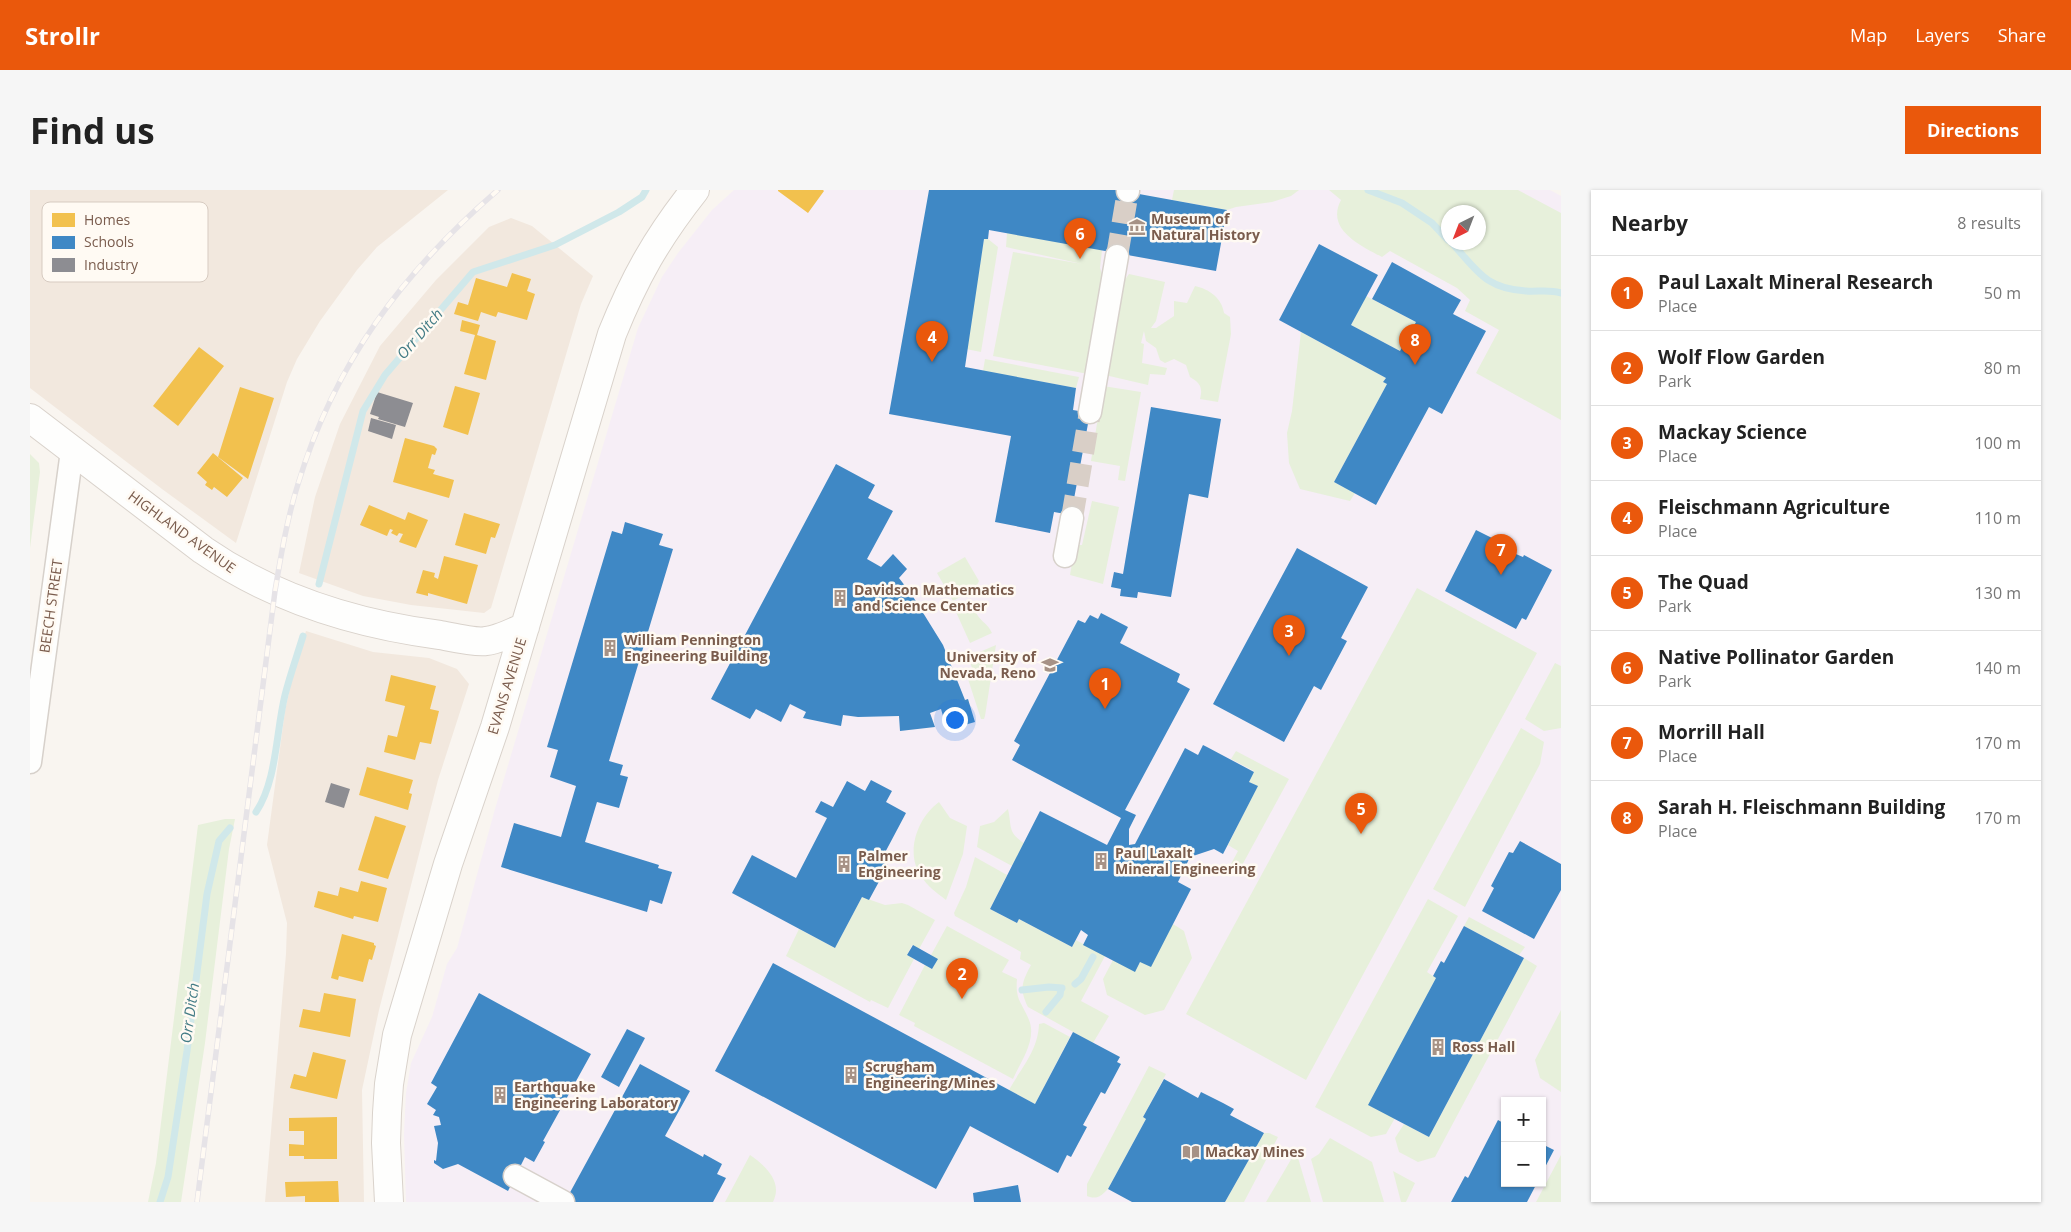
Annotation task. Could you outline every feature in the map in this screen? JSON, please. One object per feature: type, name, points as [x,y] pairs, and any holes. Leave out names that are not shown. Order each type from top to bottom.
[{"type":"street","name":"EVANS AVENUE","points":[[390,1202],[386,1160],[387,1114],[389,1084],[397,1035],[448,864],[495,727],[612,334],[631,288],[644,264],[662,234],[695,190]]},
{"type":"street","points":[[1090,412],[1117,256]]},
{"type":"street","name":"HIGHLAND AVENUE","points":[[30,418],[225,566],[283,594],[358,621],[409,631],[485,642],[525,627]]},
{"type":"street","name":"BEECH STREET","points":[[30,762],[72,451]]},
{"type":"street","points":[[1065,556],[1072,518]]},
{"type":"street","points":[[515,1176],[563,1202]]},
{"type":"shaded area","points":[[30,190],[448,190],[377,247],[357,270],[320,321],[297,359],[287,382],[236,543],[30,388]]},
{"type":"shaded area","name":"University of Nevada, Reno","points":[[734,190],[1550,190],[1561,196],[1561,1202],[406,1202],[404,1134],[406,1093],[411,1063],[432,1017],[447,964],[457,948],[495,809],[638,328],[662,277],[678,253],[712,210]]},
{"type":"shaded area","points":[[511,218],[532,226],[593,276],[581,304],[491,608],[484,613],[411,605],[363,596],[299,573],[315,497],[340,424],[380,346],[436,280],[489,227]]},
{"type":"shaded area","points":[[306,631],[373,652],[429,658],[457,669],[469,684],[438,780],[379,1010],[362,1090],[364,1202],[265,1202],[287,923],[267,845],[285,711],[295,664]]},
{"type":"green space","points":[[1174,190],[1299,190],[1291,196],[1272,202],[1227,210],[1172,200]]},
{"type":"green space","points":[[1329,190],[1518,190],[1561,213],[1561,420],[1476,373],[1499,330],[1465,311],[1470,300],[1457,288],[1390,251],[1382,257],[1356,242],[1342,228],[1338,220],[1337,211],[1341,200]]},
{"type":"green space","points":[[1007,233],[1102,250],[1100,268],[1105,283],[1088,374],[993,356],[1013,252],[1082,264],[1006,247]]},
{"type":"green space","points":[[984,239],[988,239],[998,247],[981,352],[966,349]]},
{"type":"green space","points":[[1129,274],[1165,282],[1156,321],[1151,328],[1156,328],[1174,316],[1174,301],[1187,303],[1195,286],[1210,292],[1221,303],[1224,313],[1230,317],[1231,334],[1218,402],[1200,399],[1200,386],[1190,377],[1186,365],[1174,359],[1165,363],[1160,360],[1156,348],[1146,341],[1144,331],[1141,343],[1144,344],[1142,363],[1167,368],[1165,375],[1150,374],[1148,385],[1105,375],[1120,286]]},
{"type":"green space","points":[[1366,296],[1416,322],[1400,351],[1351,325]]},
{"type":"green space","points":[[1301,332],[1386,378],[1383,382],[1387,384],[1334,482],[1355,493],[1350,501],[1300,489],[1289,463],[1287,433],[1292,411]]},
{"type":"green space","points":[[985,359],[1079,377],[1076,388],[983,371]]},
{"type":"green space","points":[[1103,386],[1141,392],[1125,481],[1118,480],[1120,466],[1091,461]]},
{"type":"green space","points":[[30,454],[39,463],[40,472],[30,548]]},
{"type":"green space","points":[[1092,501],[1119,507],[1103,584],[1070,575],[1075,545],[1082,545]]},
{"type":"green space","points":[[965,557],[979,581],[975,589],[953,601],[937,573]]},
{"type":"green space","points":[[1417,588],[1537,653],[1306,1080],[1186,1014]]},
{"type":"green space","points":[[973,603],[977,614],[992,633],[970,643],[956,612]]},
{"type":"green space","points":[[996,645],[985,716],[984,719],[981,719],[967,676],[974,673],[968,657]]},
{"type":"green space","points":[[1555,663],[1561,666],[1561,728],[1544,731],[1525,719]]},
{"type":"green space","points":[[1521,728],[1544,742],[1540,764],[1465,907],[1433,889]]},
{"type":"green space","points":[[1236,751],[1289,779],[1240,869],[1231,864],[1238,851],[1228,845],[1257,787],[1249,782],[1254,771],[1231,759]]},
{"type":"green space","points":[[939,802],[950,818],[967,826],[963,854],[946,900],[923,880],[916,867],[914,857],[914,847],[919,826],[931,809]]},
{"type":"green space","points":[[1008,809],[1013,832],[1024,843],[1012,866],[977,847],[980,826],[994,822]]},
{"type":"green space","points":[[225,819],[235,819],[229,849],[205,1043],[181,1202],[148,1202],[156,1163],[198,825]]},
{"type":"green space","points":[[975,857],[1007,875],[990,909],[1017,923],[1019,919],[1072,947],[1076,940],[1105,956],[1081,1001],[1109,1016],[1093,1043],[1028,1007],[1023,995],[1023,986],[1025,976],[1031,965],[1020,959],[1021,952],[955,916],[954,913],[966,887]]},
{"type":"green space","points":[[862,897],[885,905],[902,903],[935,920],[919,949],[912,945],[907,955],[914,959],[888,1008],[871,1000],[870,1002],[786,956],[799,929],[835,948]]},
{"type":"green space","points":[[1428,899],[1458,916],[1427,972],[1436,978],[1369,1105],[1395,1118],[1386,1134],[1371,1137],[1315,1107]]},
{"type":"green space","points":[[1469,917],[1525,947],[1519,955],[1464,926]]},
{"type":"green space","points":[[1173,924],[1184,931],[1192,958],[1164,1010],[1145,1015],[1107,995],[1103,979],[1113,960],[1135,971],[1140,962]]},
{"type":"green space","points":[[947,926],[1009,960],[1002,972],[1017,979],[1018,997],[1031,1028],[1030,1043],[1013,1079],[914,1026],[915,1023],[899,1015],[925,965],[932,969],[937,960],[931,955]]},
{"type":"green space","points":[[1524,958],[1537,966],[1435,1157],[1418,1162],[1399,1152],[1395,1138],[1404,1124],[1429,1137]]},
{"type":"green space","points":[[1561,1010],[1561,1092],[1540,1078],[1535,1060]]},
{"type":"green space","points":[[1044,1023],[1070,1037],[1035,1104],[1009,1090],[1036,1043],[1039,1024]]},
{"type":"green space","points":[[1149,1066],[1166,1074],[1143,1117],[1146,1119],[1108,1189],[1099,1197],[1087,1196],[1087,1184]]},
{"type":"green space","points":[[1264,1133],[1278,1137],[1244,1202],[1225,1202]]},
{"type":"green space","points":[[1330,1138],[1372,1162],[1384,1202],[1323,1202],[1311,1159],[1319,1154]]},
{"type":"green space","points":[[1296,1151],[1311,1202],[1266,1202]]},
{"type":"green space","points":[[750,1155],[767,1169],[774,1181],[776,1195],[773,1202],[725,1202]]},
{"type":"green space","points":[[1561,1155],[1561,1202],[1536,1202],[1544,1187],[1546,1187],[1546,1183]]},
{"type":"green space","points":[[1393,1171],[1415,1183],[1406,1202],[1401,1202]]},
{"type":"building: Homes","points":[[778,190],[823,190],[824,191],[808,213]]},
{"type":"building: Homes","points":[[512,273],[531,279],[527,291],[535,294],[527,320],[498,312],[496,317],[481,312],[478,321],[454,314],[458,302],[468,305],[476,278],[507,287]]},
{"type":"building: Homes","points":[[462,320],[480,325],[477,335],[496,341],[486,380],[464,374],[475,335],[460,331]]},
{"type":"building: Homes","points":[[199,347],[224,366],[178,426],[153,406]]},
{"type":"building: Homes","points":[[455,386],[480,393],[468,435],[443,427]]},
{"type":"building: Homes","points":[[240,387],[274,398],[248,479],[218,457]]},
{"type":"building: Homes","points":[[405,438],[434,446],[437,449],[435,455],[432,454],[428,468],[435,470],[433,474],[454,480],[449,498],[393,482]]},
{"type":"building: Homes","points":[[213,453],[243,478],[227,497],[214,487],[212,490],[205,485],[207,482],[197,473]]},
{"type":"building: Homes","points":[[369,505],[405,520],[408,512],[428,520],[416,548],[399,542],[403,534],[399,533],[397,536],[391,533],[393,530],[390,529],[387,536],[360,525]]},
{"type":"building: Homes","points":[[464,513],[500,524],[495,538],[491,537],[486,554],[455,545]]},
{"type":"building: Homes","points":[[444,556],[478,565],[467,604],[428,593],[428,596],[416,593],[423,570],[435,573],[434,577],[438,579]]},
{"type":"building: Homes","points":[[391,675],[436,686],[430,709],[439,711],[431,744],[420,742],[415,760],[384,752],[388,735],[397,737],[405,706],[385,701]]},
{"type":"building: Homes","points":[[367,767],[413,780],[409,793],[412,794],[408,810],[359,795]]},
{"type":"building: Homes","points":[[375,816],[406,826],[388,879],[358,870]]},
{"type":"building: Homes","points":[[361,881],[387,888],[378,922],[354,916],[353,919],[314,907],[318,891],[338,896],[340,887],[358,892]]},
{"type":"building: Homes","points":[[342,934],[374,943],[376,946],[372,960],[369,959],[363,982],[339,976],[338,980],[331,978]]},
{"type":"building: Homes","points":[[324,993],[356,999],[350,1037],[299,1027],[303,1009],[320,1012]]},
{"type":"building: Homes","points":[[313,1052],[346,1060],[337,1099],[290,1088],[294,1074],[306,1077]]},
{"type":"building: Homes","points":[[337,1117],[337,1159],[304,1159],[304,1156],[289,1156],[289,1144],[304,1145],[304,1131],[289,1131],[289,1118]]},
{"type":"building: Homes","points":[[338,1181],[339,1202],[305,1202],[305,1196],[286,1197],[285,1182]]},
{"type":"building: Schools","points":[[929,190],[1117,190],[1227,210],[1216,271],[989,230],[988,239],[984,239],[965,367],[1076,388],[1073,410],[1090,413],[1071,515],[1054,512],[1050,533],[995,522],[1011,436],[889,414]]},
{"type":"building: Schools","points":[[1319,244],[1378,275],[1351,325],[1400,351],[1416,322],[1372,299],[1392,262],[1461,300],[1453,314],[1486,331],[1442,414],[1429,407],[1376,505],[1334,482],[1387,384],[1383,382],[1386,378],[1279,320]]},
{"type":"building: Schools","points":[[1151,407],[1221,419],[1208,498],[1189,494],[1171,597],[1138,592],[1137,598],[1120,596],[1121,589],[1111,587],[1114,572],[1123,574]]},
{"type":"building: Schools","name":"Davidson Mathematics and Science Center","points":[[836,464],[875,485],[868,498],[893,511],[867,559],[881,567],[893,554],[907,569],[899,578],[912,595],[943,645],[965,700],[968,699],[975,722],[947,730],[941,709],[930,713],[935,727],[900,731],[899,716],[858,717],[843,715],[841,726],[803,718],[806,712],[790,704],[781,722],[756,709],[750,719],[711,699]]},
{"type":"building: Schools","name":"William Pennington Engineering Building","points":[[625,522],[663,534],[659,545],[673,549],[609,761],[623,765],[620,775],[628,777],[619,808],[597,802],[585,842],[659,865],[658,868],[672,872],[662,904],[650,900],[647,912],[501,867],[514,823],[561,837],[576,786],[550,777],[558,750],[547,747],[612,531],[622,534]]},
{"type":"building: Schools","points":[[1476,530],[1504,544],[1503,547],[1511,552],[1523,557],[1524,555],[1552,570],[1526,620],[1522,618],[1516,629],[1445,591]]},
{"type":"building: Schools","points":[[1297,548],[1368,587],[1341,638],[1347,641],[1321,690],[1314,686],[1284,742],[1213,704]]},
{"type":"building: Schools","points":[[1101,613],[1128,627],[1120,643],[1180,674],[1177,682],[1190,689],[1125,810],[1136,815],[1129,829],[1129,845],[1135,844],[1185,748],[1198,755],[1203,745],[1207,747],[1254,772],[1249,782],[1258,786],[1223,854],[1214,849],[1190,857],[1178,882],[1191,889],[1151,967],[1140,962],[1135,972],[1083,945],[1088,935],[1081,930],[1072,947],[1019,919],[1017,923],[990,909],[1040,811],[1107,845],[1121,818],[1012,760],[1020,745],[1014,741],[1078,620],[1085,623],[1090,615],[1098,619]]},
{"type":"building: Schools","name":"Palmer Engineering","points":[[871,780],[892,791],[886,802],[906,813],[880,862],[888,865],[869,900],[862,897],[835,948],[732,893],[752,855],[796,878],[827,818],[815,812],[821,801],[833,807],[847,781],[865,791]]},
{"type":"building: Schools","points":[[1520,841],[1561,864],[1561,890],[1534,939],[1482,911],[1494,888],[1491,886],[1509,852],[1513,853]]},
{"type":"building: Schools","name":"Ross Hall","points":[[1464,926],[1524,958],[1429,1137],[1368,1105],[1436,978],[1433,976],[1441,961],[1444,963]]},
{"type":"building: Schools","points":[[913,945],[938,959],[932,969],[907,955]]},
{"type":"building: Schools","name":"Scrugham Engineering/Mines","points":[[773,963],[1035,1104],[1073,1032],[1120,1057],[1117,1062],[1121,1064],[1105,1094],[1101,1092],[1083,1125],[1087,1127],[1071,1157],[1067,1155],[1058,1173],[970,1126],[936,1189],[715,1071]]},
{"type":"building: Schools","name":"Earthquake Engineering Laboratory","points":[[479,993],[591,1054],[543,1141],[545,1142],[534,1162],[525,1157],[508,1191],[458,1164],[443,1169],[434,1163],[434,1160],[436,1161],[438,1143],[434,1126],[441,1125],[439,1117],[433,1115],[436,1110],[427,1104],[437,1087],[431,1083]]},
{"type":"building: Schools","points":[[627,1029],[645,1038],[619,1087],[601,1077]]},
{"type":"building: Schools","points":[[640,1064],[690,1091],[665,1136],[703,1157],[704,1154],[722,1164],[717,1174],[726,1178],[713,1202],[574,1202],[567,1198]]},
{"type":"building: Schools","name":"Mackay Mines","points":[[1164,1079],[1198,1098],[1201,1092],[1223,1103],[1234,1109],[1230,1115],[1264,1133],[1225,1202],[1132,1202],[1108,1189],[1146,1119],[1143,1117]]},
{"type":"building: Schools","points":[[1498,1120],[1501,1122],[1501,1187],[1535,1187],[1527,1202],[1451,1202],[1465,1176],[1468,1178]]},
{"type":"building: Schools","points":[[1546,1146],[1554,1150],[1546,1165]]},
{"type":"building: Schools","points":[[1018,1185],[1021,1202],[974,1202],[973,1193]]},
{"type":"building: Industry","points":[[377,392],[413,403],[405,427],[378,419],[379,417],[370,414]]},
{"type":"building: Industry","points":[[371,418],[396,425],[392,439],[368,431]]},
{"type":"building: Industry","points":[[331,783],[350,789],[344,808],[325,802]]},
{"type":"waterway","name":"Orr Ditch","points":[[319,584],[363,411],[385,375],[473,272],[555,245],[619,212],[642,197],[646,190]]},
{"type":"waterway","name":"Orr Ditch","points":[[1368,190],[1402,203],[1432,223],[1441,233]]},
{"type":"waterway","name":"Orr Ditch","points":[[1458,250],[1475,269],[1491,282],[1512,289],[1561,293]]},
{"type":"waterway","name":"Orr Ditch","points":[[256,812],[268,786],[285,695],[303,636]]},
{"type":"waterway","name":"Orr Ditch","points":[[160,1202],[168,1177],[187,1051],[207,894],[219,841],[230,828]]},
{"type":"waterway","points":[[1075,984],[1081,979],[1093,957]]},
{"type":"waterway","points":[[1022,990],[1049,987],[1062,988]]},
{"type":"waterway","points":[[1046,1012],[1060,995],[1061,989]]},
{"type":"tunnel","points":[[1117,256],[1128,191]]},
{"type":"tunnel","points":[[1072,518],[1090,412]]},
{"type":"railway","points":[[197,1202],[275,591],[287,524],[294,497],[313,440],[332,398],[352,359],[376,322],[432,253],[498,190]]},
{"type":"place","name":"Museum of Natural History","points":[[1137,227]]},
{"type":"place","name":"Native Pollinator Garden","points":[[1080,259]]},
{"type":"place","name":"Fleischmann Agriculture","points":[[932,362]]},
{"type":"place","name":"Sarah H. Fleischmann Building","points":[[1415,365]]},
{"type":"place","name":"Morrill Hall","points":[[1501,575]]},
{"type":"place","name":"Davidson Mathematics and Science Center","points":[[840,598]]},
{"type":"place","name":"William Pennington Engineering Building","points":[[610,648]]},
{"type":"place","name":"Mackay Science","points":[[1289,656]]},
{"type":"place","name":"University of Nevada, Reno","points":[[1050,665]]},
{"type":"place","name":"Paul Laxalt Mineral Research","points":[[1105,709]]},
{"type":"place","name":"The Quad","points":[[1361,834]]},
{"type":"place","name":"Paul Laxalt Mineral Engineering","points":[[1101,861]]},
{"type":"place","name":"Palmer Engineering","points":[[844,864]]},
{"type":"place","name":"Wolf Flow Garden","points":[[962,999]]},
{"type":"place","name":"Ross Hall","points":[[1438,1047]]},
{"type":"place","name":"Scrugham Engineering/Mines","points":[[851,1075]]},
{"type":"place","name":"Earthquake Engineering Laboratory","points":[[500,1095]]},
{"type":"place","name":"Mackay Mines","points":[[1191,1152]]}]
